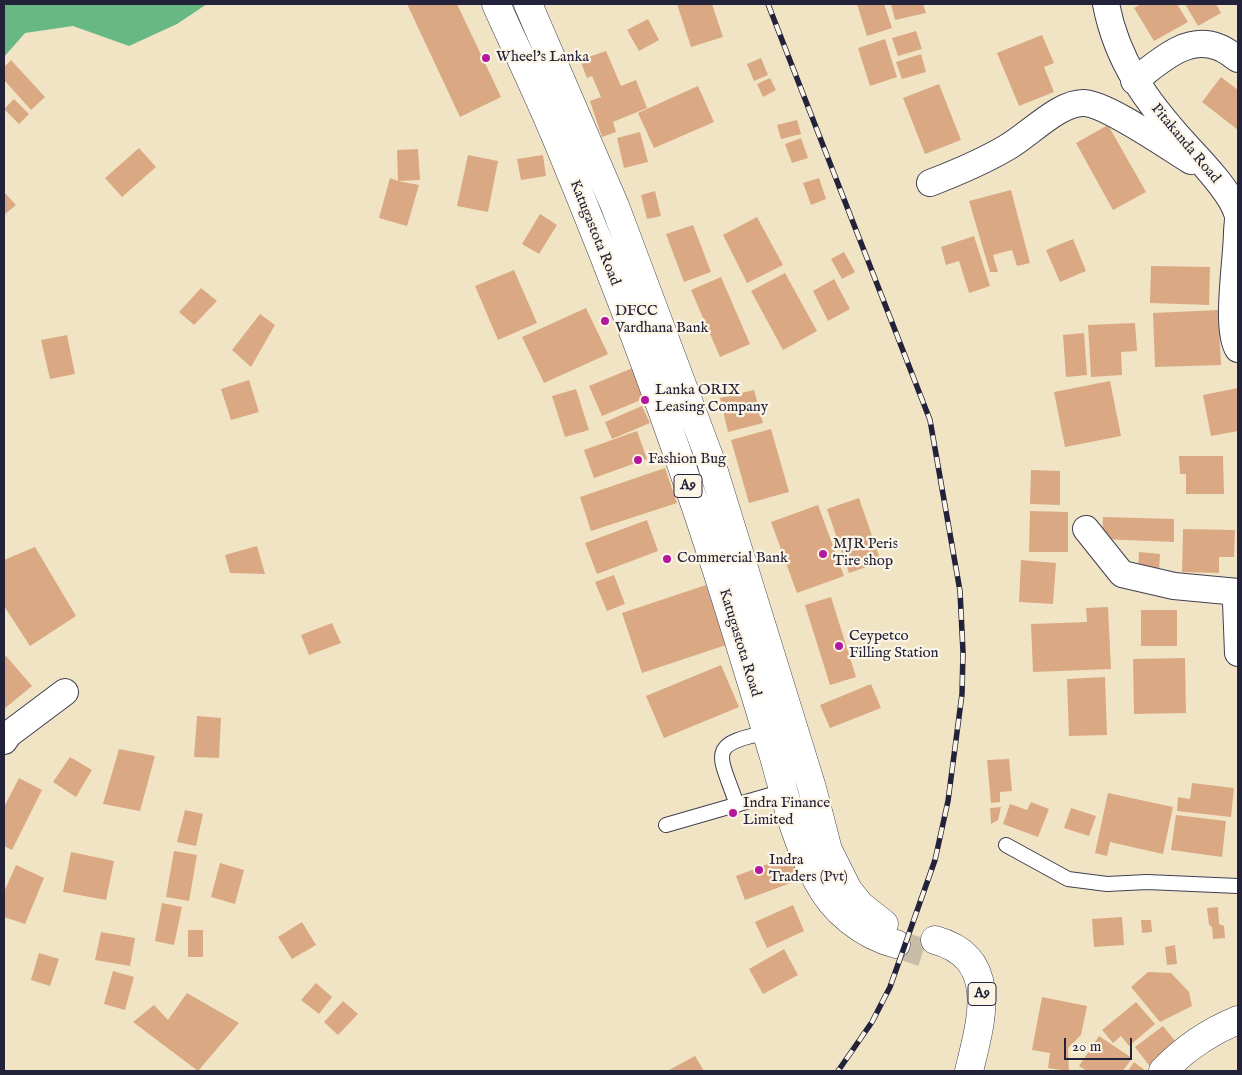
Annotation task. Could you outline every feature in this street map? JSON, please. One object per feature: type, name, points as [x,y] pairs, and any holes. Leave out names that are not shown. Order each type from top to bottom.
[{"type":"main road","name":"Katugastota Road","points":[[496,4],[559,145],[618,293],[701,524],[806,858],[827,897],[842,914],[860,928],[885,941],[899,937],[860,906],[848,890],[828,850],[812,788],[711,462],[615,206],[528,4]]},
{"type":"main road","name":"A9","points":[[952,1071],[962,1042],[967,1000],[964,982],[957,968],[933,948],[950,944],[963,952],[975,967],[983,1002],[969,1071]]},
{"type":"main road","points":[[1163,1071],[1183,1051],[1218,1029],[1238,1020]]},
{"type":"street","name":"Pitakanda Road","points":[[1106,4],[1111,31],[1134,81],[1180,138],[1215,176],[1238,213],[1237,256],[1232,314],[1238,349]]},
{"type":"street","points":[[1134,81],[1178,49],[1199,44],[1217,46],[1238,59]]},
{"type":"street","points":[[930,183],[1008,148],[1066,106],[1084,103],[1102,107],[1215,176]]},
{"type":"street","points":[[1086,530],[1122,574],[1174,586],[1238,593],[1236,602],[1238,653]]},
{"type":"street","points":[[4,741],[9,734],[65,692]]},
{"type":"lane","points":[[737,805],[722,762],[722,751],[728,743],[738,738],[766,733]]},
{"type":"lane","points":[[666,825],[784,791]]},
{"type":"lane","points":[[1006,844],[1068,879],[1107,884],[1147,882],[1238,886]]},
{"type":"green space","points":[[4,4],[207,4],[177,24],[129,46],[73,26],[25,33],[4,57]]},
{"type":"building","points":[[407,4],[457,4],[501,97],[460,117]]},
{"type":"building","points":[[677,4],[712,4],[723,37],[691,47]]},
{"type":"building","points":[[857,4],[884,4],[892,28],[867,36]]},
{"type":"building","points":[[891,4],[923,4],[926,13],[895,20]]},
{"type":"building","points":[[1141,4],[1177,4],[1188,22],[1154,41],[1134,8]]},
{"type":"building","points":[[1185,4],[1216,4],[1221,13],[1198,26]]},
{"type":"building","points":[[648,19],[659,40],[639,51],[627,30]]},
{"type":"building","points":[[916,31],[922,49],[898,56],[892,38]]},
{"type":"building","points":[[1042,35],[1054,63],[1044,67],[1054,92],[1019,106],[997,53]]},
{"type":"building","points":[[885,39],[897,77],[870,86],[858,48]]},
{"type":"building","points":[[606,51],[621,86],[636,80],[647,108],[613,122],[616,132],[602,137],[590,101],[601,97],[592,76],[587,78],[580,60]]},
{"type":"building","points":[[921,54],[926,72],[902,79],[896,62]]},
{"type":"building","points":[[761,58],[768,75],[754,81],[747,64]]},
{"type":"building","points":[[11,60],[45,97],[31,110],[4,80],[4,67]]},
{"type":"building","points":[[1221,77],[1238,90],[1238,130],[1202,102]]},
{"type":"building","points":[[770,78],[776,90],[763,97],[757,84]]},
{"type":"building","points":[[939,84],[961,140],[925,154],[903,98]]},
{"type":"building","points":[[698,86],[714,122],[654,148],[638,113]]},
{"type":"building","points":[[14,99],[29,114],[19,124],[4,109]]},
{"type":"building","points":[[797,120],[801,134],[781,139],[777,125]]},
{"type":"building","points":[[1108,125],[1146,192],[1113,210],[1076,143]]},
{"type":"building","points":[[640,132],[648,162],[624,168],[617,138]]},
{"type":"building","points":[[801,138],[808,158],[792,163],[785,144]]},
{"type":"building","points":[[139,148],[156,167],[122,197],[105,178]]},
{"type":"building","points":[[418,149],[420,180],[398,181],[397,150]]},
{"type":"building","points":[[468,155],[498,161],[488,212],[457,206]]},
{"type":"building","points":[[543,155],[546,176],[521,180],[517,159]]},
{"type":"building","points":[[390,178],[419,185],[407,226],[379,218]]},
{"type":"building","points":[[819,178],[826,199],[811,205],[803,183]]},
{"type":"building","points":[[1011,190],[1030,263],[1017,266],[1012,250],[993,255],[998,272],[990,272],[969,201]]},
{"type":"building","points":[[655,191],[661,216],[647,219],[641,195]]},
{"type":"building","points":[[4,192],[16,205],[4,215]]},
{"type":"building","points":[[540,214],[557,225],[539,254],[522,244]]},
{"type":"building","points":[[757,217],[783,265],[747,283],[723,235]]},
{"type":"building","points":[[693,225],[711,272],[684,282],[666,234]]},
{"type":"building","points":[[974,236],[990,286],[969,293],[959,261],[946,265],[941,247]]},
{"type":"building","points":[[1073,239],[1086,271],[1060,282],[1046,250]]},
{"type":"building","points":[[844,252],[855,272],[842,279],[831,259]]},
{"type":"building","points":[[1151,266],[1210,267],[1209,305],[1150,303]]},
{"type":"building","points":[[514,270],[537,323],[498,340],[475,286]]},
{"type":"building","points":[[785,273],[817,331],[783,350],[751,291]]},
{"type":"building","points":[[721,277],[750,344],[720,357],[691,290]]},
{"type":"building","points":[[834,279],[850,309],[828,321],[813,291]]},
{"type":"building","points":[[201,288],[217,301],[194,325],[179,312]]},
{"type":"building","points":[[586,308],[608,354],[544,383],[522,337]]},
{"type":"building","points":[[1218,310],[1221,365],[1155,367],[1153,313]]},
{"type":"building","points":[[260,314],[275,325],[251,367],[232,350]]},
{"type":"building","points":[[1135,323],[1137,351],[1121,352],[1122,375],[1091,377],[1088,325]]},
{"type":"building","points":[[1084,333],[1087,375],[1066,377],[1063,335]]},
{"type":"building","points":[[67,335],[75,374],[50,379],[41,340]]},
{"type":"building","points":[[635,367],[648,397],[602,416],[589,386]]},
{"type":"building","points":[[249,380],[259,412],[231,420],[221,389]]},
{"type":"building","points":[[1110,381],[1121,436],[1065,447],[1054,392]]},
{"type":"building","points":[[1238,388],[1238,431],[1211,436],[1203,395]]},
{"type":"building","points":[[576,389],[589,430],[565,437],[552,396]]},
{"type":"building","points":[[754,390],[763,423],[728,432],[720,398]]},
{"type":"building","points":[[642,406],[650,423],[612,439],[605,422]]},
{"type":"building","points":[[771,429],[789,492],[749,503],[731,440]]},
{"type":"building","points":[[637,431],[647,459],[594,478],[584,450]]},
{"type":"building","points":[[1179,456],[1223,456],[1224,494],[1186,494],[1186,474],[1180,474]]},
{"type":"building","points":[[665,468],[677,503],[591,531],[580,497]]},
{"type":"building","points":[[1031,470],[1060,471],[1060,505],[1030,504]]},
{"type":"building","points":[[859,498],[881,562],[849,573],[827,509]]},
{"type":"building","points":[[818,505],[844,576],[797,593],[771,522]]},
{"type":"building","points":[[1030,511],[1068,512],[1068,552],[1029,552]]},
{"type":"building","points":[[1103,517],[1174,519],[1174,542],[1102,539]]},
{"type":"building","points":[[647,520],[658,551],[597,574],[585,543]]},
{"type":"building","points":[[1183,529],[1235,530],[1234,557],[1219,557],[1219,573],[1182,572]]},
{"type":"building","points":[[257,546],[265,574],[230,573],[225,555]]},
{"type":"building","points":[[35,547],[76,616],[30,646],[4,606],[4,560]]},
{"type":"building","points":[[1139,552],[1160,554],[1159,573],[1138,571]]},
{"type":"building","points":[[1021,560],[1056,563],[1053,604],[1019,602]]},
{"type":"building","points":[[614,575],[625,604],[607,611],[595,582]]},
{"type":"building","points":[[706,585],[726,645],[642,673],[622,613]]},
{"type":"building","points":[[831,597],[856,677],[830,685],[805,605]]},
{"type":"building","points":[[1108,607],[1111,669],[1033,672],[1031,624],[1087,622],[1086,608]]},
{"type":"building","points":[[1141,610],[1177,610],[1177,646],[1141,646]]},
{"type":"building","points":[[332,623],[341,643],[309,655],[301,635]]},
{"type":"building","points":[[6,656],[32,686],[4,709],[4,657]]},
{"type":"building","points":[[1185,658],[1186,713],[1134,714],[1133,659]]},
{"type":"building","points":[[721,665],[739,707],[664,738],[646,696]]},
{"type":"building","points":[[1105,677],[1107,735],[1069,736],[1067,679]]},
{"type":"building","points":[[871,684],[881,708],[830,728],[820,705]]},
{"type":"building","points":[[197,716],[221,718],[219,758],[194,757]]},
{"type":"building","points":[[119,749],[155,756],[140,811],[103,804]]},
{"type":"building","points":[[70,757],[92,770],[76,797],[53,782]]},
{"type":"building","points":[[1009,759],[1012,791],[1000,792],[1000,802],[991,803],[987,760]]},
{"type":"building","points":[[19,778],[42,790],[12,850],[4,846],[4,807]]},
{"type":"building","points":[[1192,783],[1234,788],[1231,817],[1177,811],[1178,797],[1190,799]]},
{"type":"building","points":[[1108,793],[1173,807],[1163,854],[1110,842],[1107,856],[1095,853]]},
{"type":"building","points":[[1031,802],[1049,809],[1038,837],[1003,824],[1010,804],[1027,810]]},
{"type":"building","points":[[1001,807],[998,820],[991,824],[990,808]]},
{"type":"building","points":[[1071,808],[1096,816],[1089,836],[1064,828]]},
{"type":"building","points":[[185,810],[203,814],[196,846],[177,842]]},
{"type":"building","points":[[1176,815],[1226,821],[1222,857],[1171,850]]},
{"type":"building","points":[[174,851],[197,855],[189,901],[166,897]]},
{"type":"building","points":[[71,852],[114,861],[106,900],[63,892]]},
{"type":"building","points":[[794,854],[804,878],[745,900],[736,876]]},
{"type":"building","points":[[220,863],[244,870],[235,904],[211,897]]},
{"type":"building","points":[[16,865],[44,878],[25,924],[4,917],[4,892]]},
{"type":"building","points":[[162,903],[182,907],[174,945],[155,941]]},
{"type":"building","points":[[793,905],[804,931],[767,948],[755,922]]},
{"type":"building","points":[[1218,907],[1219,924],[1224,926],[1225,938],[1213,939],[1207,908]]},
{"type":"building","points":[[1122,917],[1124,945],[1094,947],[1092,919]]},
{"type":"building","points":[[1141,920],[1151,920],[1152,932],[1142,933]]},
{"type":"building","points":[[302,922],[316,945],[292,959],[278,937]]},
{"type":"building","points":[[188,930],[203,930],[203,957],[188,957]]},
{"type":"building","points":[[101,932],[135,938],[130,966],[95,960]]},
{"type":"building","points":[[1175,945],[1177,964],[1167,965],[1165,947]]},
{"type":"building","points":[[784,949],[798,975],[763,994],[749,969]]},
{"type":"building","points":[[39,953],[59,959],[50,986],[31,980]]},
{"type":"building","points":[[113,971],[134,977],[125,1010],[104,1004]]},
{"type":"building","points":[[1148,972],[1171,973],[1189,992],[1192,1006],[1160,1022],[1131,987]]},
{"type":"building","points":[[316,983],[332,997],[319,1014],[301,1000]]},
{"type":"building","points":[[187,993],[239,1023],[198,1071],[133,1022],[154,1005],[168,1020]]},
{"type":"building","points":[[1042,997],[1087,1006],[1081,1035],[1068,1048],[1069,1071],[1048,1068],[1050,1053],[1032,1050]]},
{"type":"building","points":[[343,1001],[358,1014],[338,1035],[324,1022]]},
{"type":"building","points":[[1136,1002],[1155,1024],[1129,1046],[1121,1036],[1113,1043],[1102,1030]]},
{"type":"building","points":[[1163,1026],[1180,1047],[1152,1069],[1135,1047]]},
{"type":"building","points":[[1099,1036],[1132,1058],[1123,1071],[1087,1071],[1079,1066]]},
{"type":"building","points":[[695,1056],[704,1071],[667,1071]]},
{"type":"building","points":[[1134,1062],[1146,1071],[1128,1071]]},
{"type":"tunnel","points":[[896,944],[931,955]]},
{"type":"railway","points":[[768,4],[930,420],[960,591],[963,652],[962,694],[948,801],[935,860],[890,987],[872,1022],[838,1071]]},
{"type":"place","name":"Wheel's Lanka","points":[[486,58]]},
{"type":"place","name":"DFCC Vardhana Bank","points":[[605,321]]},
{"type":"place","name":"Lanka ORIX Leasing Company","points":[[645,400]]},
{"type":"place","name":"Fashion Bug","points":[[638,460]]},
{"type":"place","name":"MJR Peris Tire shop","points":[[823,554]]},
{"type":"place","name":"Commercial Bank","points":[[667,559]]},
{"type":"place","name":"Ceypetco Filling Station","points":[[839,646]]},
{"type":"place","name":"Indra Finance Limited","points":[[733,813]]},
{"type":"place","name":"Indra Traders (Pvt)","points":[[759,870]]}]
